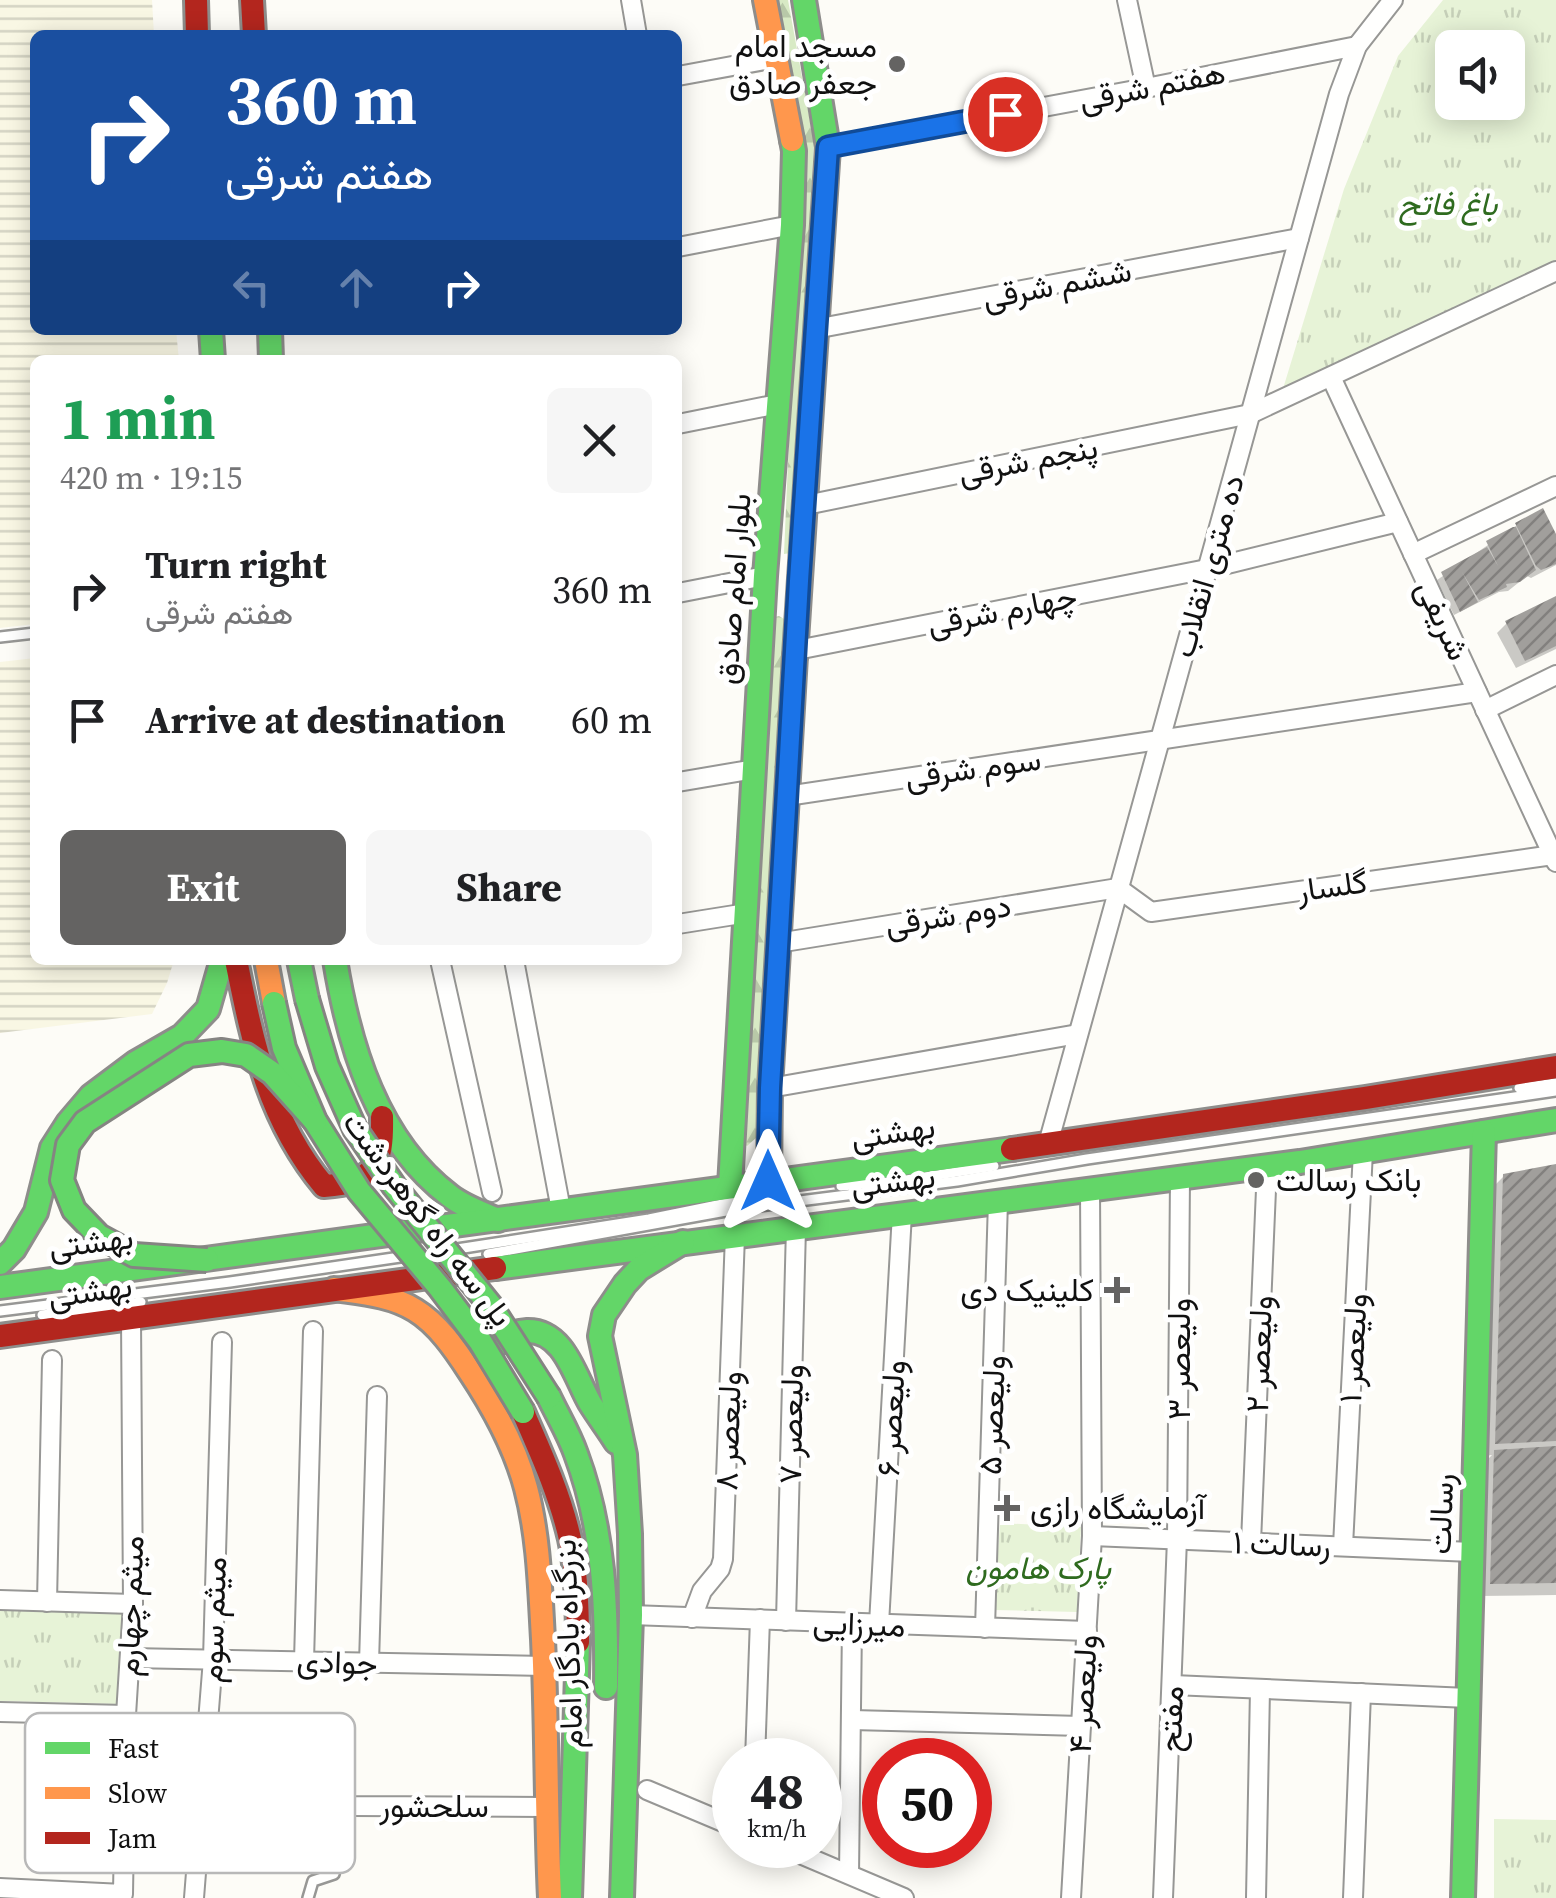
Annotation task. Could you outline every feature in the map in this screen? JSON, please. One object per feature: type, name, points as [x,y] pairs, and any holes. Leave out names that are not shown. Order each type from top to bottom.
[{"type":"main road","points":[[196,0],[197,30]]},
{"type":"main road","points":[[252,0],[254,30]]},
{"type":"main road","name":"بلوار امام صادق","points":[[730,1186],[765,576],[792,225],[794,151],[765,0]]},
{"type":"main road","name":"بلوار امام صادق","points":[[768,1181],[799,581],[828,147],[804,0]]},
{"type":"main road","points":[[765,576],[799,581]]},
{"type":"main road","points":[[0,1263],[14,1249],[36,1212],[52,1148],[68,1123],[91,1096],[135,1063],[182,1036],[208,1008],[221,965]]},
{"type":"main road","points":[[237,965],[260,1064],[282,1121],[296,1153],[324,1186],[347,1186],[365,1178],[382,1158],[382,1117]]},
{"type":"main road","name":"پل سه راه گوهردشت","points":[[267,965],[284,1048],[315,1121],[359,1190],[480,1341],[523,1412]]},
{"type":"main road","name":"پل سه راه گوهردشت","points":[[301,965],[333,1084],[356,1129],[385,1174],[470,1277],[550,1397]]},
{"type":"main road","points":[[336,965],[362,1063],[382,1117],[427,1175],[450,1196],[498,1220]]},
{"type":"main road","points":[[207,1260],[134,1255],[100,1236],[74,1210],[62,1180],[68,1145],[85,1122],[189,1055],[222,1051],[246,1056],[272,1073],[315,1121]]},
{"type":"main road","name":"بهشتى","points":[[0,1287],[1048,1144],[1556,1067]]},
{"type":"main road","name":"بهشتی","points":[[0,1336],[796,1226],[1267,1166],[1556,1120]]},
{"type":"main road","name":"رسالت","points":[[1463,1898],[1484,1132]]},
{"type":"main road","points":[[731,1146],[738,1154],[750,1155],[761,1152],[768,1141]]},
{"type":"main road","points":[[622,1898],[630,1534],[625,1456],[600,1336],[604,1315],[625,1284],[639,1269],[682,1242]]},
{"type":"main road","points":[[334,1289],[391,1300],[416,1310],[448,1341],[480,1386],[517,1458],[538,1546],[550,1898]]},
{"type":"main road","points":[[480,1386],[481,1371],[493,1345],[524,1331],[547,1334],[564,1350],[589,1401],[625,1456]]},
{"type":"main road","name":"بزرگراه یادگار امام","points":[[550,1397],[579,1460],[603,1558],[606,1642],[602,1898]]},
{"type":"main road","name":"بزرگراه یادگار امام","points":[[523,1412],[549,1473],[574,1564],[578,1647],[570,1898]]},
{"type":"street","points":[[630,0],[636,30]]},
{"type":"street","points":[[1127,0],[1146,88]]},
{"type":"street","name":"ده متری انقلاب","points":[[1048,1144],[1339,94],[1357,46],[1392,0]]},
{"type":"street","name":"هفتم شرقی","points":[[828,147],[1357,46]]},
{"type":"street","points":[[682,75],[776,58]]},
{"type":"street","points":[[682,245],[792,225]]},
{"type":"street","name":"ششم شرقی","points":[[815,329],[1299,238]]},
{"type":"street","name":"پنجم شرقی","points":[[806,505],[1250,414],[1556,271]]},
{"type":"street","name":"شریفی","points":[[1330,377],[1554,859]]},
{"type":"street","points":[[682,423],[778,404]]},
{"type":"street","points":[[1413,554],[1556,486]]},
{"type":"street","name":"چهارم شرقی","points":[[796,650],[1207,569],[1398,522]]},
{"type":"street","points":[[682,592],[765,576]]},
{"type":"street","points":[[1485,710],[1556,676]]},
{"type":"street","name":"سوم شرقی","points":[[787,796],[1477,692]]},
{"type":"street","points":[[682,781],[755,769]]},
{"type":"street","name":"گلسار","points":[[1118,888],[1151,912],[1554,859]]},
{"type":"street","name":"دوم شرقی","points":[[778,943],[1118,888]]},
{"type":"street","points":[[682,923],[746,913]]},
{"type":"street","points":[[441,965],[492,1192]]},
{"type":"street","points":[[515,965],[561,1210]]},
{"type":"street","points":[[770,1088],[1078,1034]]},
{"type":"street","name":"ولیعصر ۱","points":[[1343,1546],[1363,1150]]},
{"type":"street","name":"ولیعصر ۲","points":[[1251,1542],[1267,1166]]},
{"type":"street","name":"ولیعصر ۳","points":[[1177,1539],[1180,1178]]},
{"type":"street","name":"ولیعصر ۴","points":[[1072,1898],[1092,1536],[1090,1189]]},
{"type":"street","name":"ولیعصر ۵","points":[[985,1628],[998,1201]]},
{"type":"street","name":"ولیعصر ۶","points":[[879,1624],[902,1212]]},
{"type":"street","name":"ولیعصر ۷","points":[[786,1621],[796,1226]]},
{"type":"street","name":"ولیعصر ۸","points":[[692,1618],[702,1591],[724,1558],[735,1235]]},
{"type":"street","name":"میثم چهارم","points":[[126,1713],[133,1604],[131,1318]]},
{"type":"street","points":[[304,1660],[313,1331]]},
{"type":"street","name":"میثم سوم","points":[[209,1713],[222,1342]]},
{"type":"street","points":[[47,1602],[52,1360]]},
{"type":"street","points":[[369,1663],[378,1396]]},
{"type":"street","name":"رسالت ۱","points":[[1092,1536],[1472,1552]]},
{"type":"street","name":"مفتح","points":[[1163,1898],[1177,1539]]},
{"type":"street","points":[[0,1600],[133,1604]]},
{"type":"street","name":"میرزایی","points":[[631,1615],[1086,1630]]},
{"type":"street","points":[[755,1738],[760,1619]]},
{"type":"street","points":[[849,1874],[852,1624]]},
{"type":"street","name":"جوادی","points":[[130,1658],[545,1666]]},
{"type":"street","points":[[1172,1685],[1468,1698]]},
{"type":"street","points":[[1256,1898],[1260,1689]]},
{"type":"street","points":[[1353,1898],[1361,1694]]},
{"type":"street","points":[[0,1712],[42,1713]]},
{"type":"street","points":[[852,1720],[1081,1726]]},
{"type":"street","points":[[647,1790],[712,1817]]},
{"type":"street","name":"سلحشور","points":[[355,1806],[545,1807]]},
{"type":"street","points":[[835,1868],[904,1898]]},
{"type":"street","name":"میثم چهارم","points":[[0,1888],[122,1894],[122,1873]]},
{"type":"street","name":"میثم سوم","points":[[194,1898],[196,1873]]},
{"type":"lane","points":[[0,637],[30,634]]},
{"type":"lane","points":[[438,1252],[649,1219],[744,1199],[931,1176],[1556,1083]]},
{"type":"lane","points":[[0,1321],[497,1253],[737,1209],[957,1181],[1556,1092]]},
{"type":"lane","points":[[0,1311],[422,1254]]},
{"type":"lane","points":[[308,1898],[312,1882],[334,1873]]},
{"type":"shaded area","points":[[0,0],[152,0],[154,30],[30,30],[30,335],[176,335],[178,355],[30,355],[30,625],[0,628]]},
{"type":"shaded area","points":[[30,659],[30,965],[172,965],[152,1014],[0,1033],[0,662]]},
{"type":"green space","points":[[778,0],[788,0],[814,143],[791,553],[784,554],[795,302]]},
{"type":"green space","name":"باغ فاتح","points":[[1443,0],[1556,0],[1556,269],[1282,392],[1344,189],[1398,56]]},
{"type":"green space","points":[[775,617],[784,619],[756,1138],[747,1146],[742,1142]]},
{"type":"green space","name":"پارک هامون","points":[[1000,1523],[1081,1527],[1077,1612],[994,1610]]},
{"type":"green space","points":[[0,1609],[123,1612],[117,1704],[0,1701]]},
{"type":"green space","points":[[1494,1819],[1556,1820],[1556,1898],[1494,1898]]},
{"type":"building","points":[[1543,508],[1556,534],[1556,564],[1541,570],[1515,523]]},
{"type":"building","points":[[1513,527],[1536,570],[1520,582],[1506,584],[1507,587],[1479,600],[1462,572],[1478,602],[1460,612],[1441,572],[1487,547],[1498,566],[1486,541]]},
{"type":"building","points":[[1556,596],[1556,646],[1525,661],[1505,621]]},
{"type":"building","points":[[1556,1164],[1556,1441],[1495,1444],[1503,1174]]},
{"type":"building","points":[[1556,1446],[1556,1583],[1490,1584],[1494,1450]]},
{"type":"traffic: fast","points":[[795,656],[828,147],[804,0]]},
{"type":"traffic: fast","points":[[730,1186],[765,576],[792,225],[792,140]]},
{"type":"traffic: fast","points":[[211,335],[213,355]]},
{"type":"traffic: fast","points":[[270,335],[271,355]]},
{"type":"traffic: fast","points":[[0,1263],[14,1249],[36,1212],[52,1148],[68,1123],[91,1096],[135,1063],[182,1036],[208,1009],[221,965]]},
{"type":"traffic: fast","points":[[300,965],[307,999]]},
{"type":"traffic: fast","points":[[336,965],[358,1058],[385,1120],[425,1174],[455,1200],[498,1220]]},
{"type":"traffic: fast","points":[[307,999],[327,1066],[355,1129],[394,1186],[490,1305],[549,1397]]},
{"type":"traffic: fast","points":[[274,1003],[284,1048],[315,1121],[359,1191],[480,1341],[523,1412]]},
{"type":"traffic: fast","points":[[207,1260],[134,1255],[99,1236],[74,1210],[62,1180],[68,1145],[85,1122],[189,1055],[222,1051],[246,1055],[272,1073],[315,1121]]},
{"type":"traffic: fast","points":[[495,1268],[1300,1162],[1556,1120]]},
{"type":"traffic: fast","points":[[1463,1898],[1484,1132]]},
{"type":"traffic: fast","points":[[0,1287],[1012,1149]]},
{"type":"traffic: fast","points":[[622,1898],[630,1534],[625,1455],[600,1336],[604,1315],[625,1284],[639,1269],[683,1242]]},
{"type":"traffic: fast","points":[[488,1354],[515,1333],[527,1331],[550,1338],[567,1357],[590,1403],[616,1442]]},
{"type":"traffic: fast","points":[[549,1397],[573,1447],[593,1511],[604,1598],[606,1687]]},
{"type":"traffic: fast","points":[[570,1898],[578,1642]]},
{"type":"traffic: slow","points":[[765,0],[792,140]]},
{"type":"traffic: slow","points":[[769,1181],[770,1088],[795,656]]},
{"type":"traffic: slow","points":[[267,965],[274,1003]]},
{"type":"traffic: slow","points":[[334,1289],[396,1301],[431,1322],[487,1399],[521,1472],[534,1525],[540,1582],[550,1898]]},
{"type":"traffic: jam","points":[[196,0],[197,30]]},
{"type":"traffic: jam","points":[[252,0],[254,30]]},
{"type":"traffic: jam","points":[[237,965],[249,1021],[276,1107],[324,1186],[355,1181],[372,1168],[381,1148],[382,1117]]},
{"type":"traffic: jam","points":[[1012,1149],[1556,1067]]},
{"type":"traffic: jam","points":[[0,1336],[495,1268]]},
{"type":"traffic: jam","points":[[523,1412],[570,1539],[577,1590],[578,1642]]},
{"type":"place","name":"مسجد امام جعفر صادق","points":[[897,64]]},
{"type":"place","name":"بانک رسالت","points":[[1256,1180]]},
{"type":"place","name":"کلینیک دی","points":[[1117,1290]]},
{"type":"place","name":"آزمایشگاه رازی","points":[[1007,1508]]},
{"type":"route","points":[[768,1181],[799,581],[828,147],[1005,114]]}]
